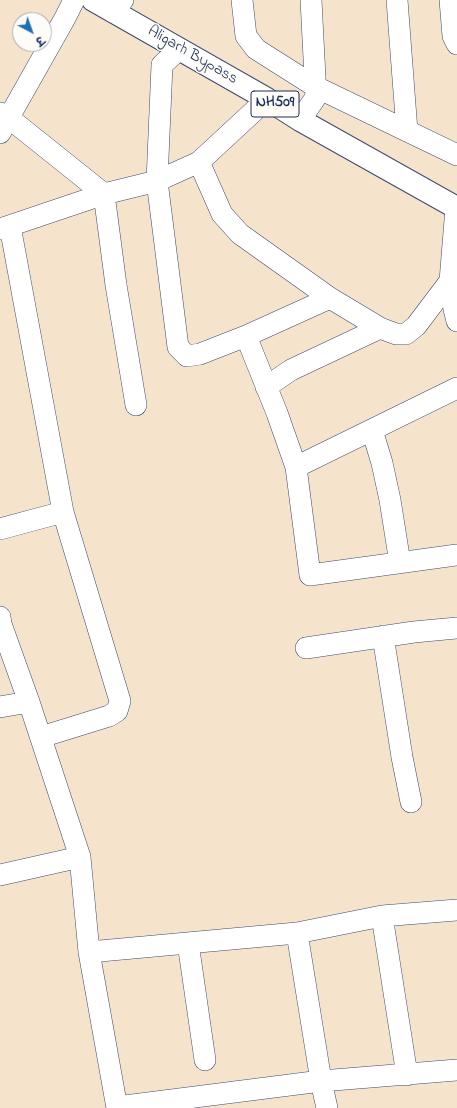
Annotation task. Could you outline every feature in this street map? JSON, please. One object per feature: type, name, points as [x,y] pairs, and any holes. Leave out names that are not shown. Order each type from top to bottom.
[{"type":"highway","name":"Aligarh Bypass","points":[[93,0],[118,6],[179,49],[267,99],[309,104],[456,208]]},
{"type":"street","points":[[74,0],[3,121],[104,194],[116,285],[136,405]]},
{"type":"street","points":[[242,0],[246,36],[309,104],[408,131],[457,155]]},
{"type":"street","points":[[309,104],[311,0]]},
{"type":"street","points":[[397,0],[408,131]]},
{"type":"street","points":[[450,0],[456,38]]},
{"type":"street","points":[[179,49],[162,66],[157,181],[178,347],[187,356],[200,354],[246,336],[330,298]]},
{"type":"street","points":[[41,737],[109,716],[117,711],[120,701],[63,512],[5,228],[104,194],[157,181],[199,162],[267,99]]},
{"type":"street","points":[[199,162],[222,214],[240,234],[330,298],[380,328],[396,334],[406,334],[416,326],[450,281]]},
{"type":"street","points":[[456,208],[450,281],[457,321]]},
{"type":"street","points":[[266,387],[291,370],[380,328]]},
{"type":"street","points":[[246,336],[296,467],[310,575],[457,555]]},
{"type":"street","points":[[296,467],[372,430],[456,392]]},
{"type":"street","points":[[372,430],[382,463],[390,500],[400,563]]},
{"type":"street","points":[[0,529],[63,512]]},
{"type":"street","points":[[0,622],[41,737],[80,857],[89,952],[117,1107],[322,1081],[457,1070]]},
{"type":"street","points":[[306,648],[383,636],[457,628]]},
{"type":"street","points":[[383,636],[402,758],[411,802]]},
{"type":"street","points":[[0,707],[29,702]]},
{"type":"street","points":[[0,875],[80,857]]},
{"type":"street","points":[[89,952],[297,933],[382,916],[457,910]]},
{"type":"street","points":[[382,916],[407,1075]]},
{"type":"street","points":[[297,933],[327,1108]]},
{"type":"street","points":[[188,943],[205,1060]]}]
